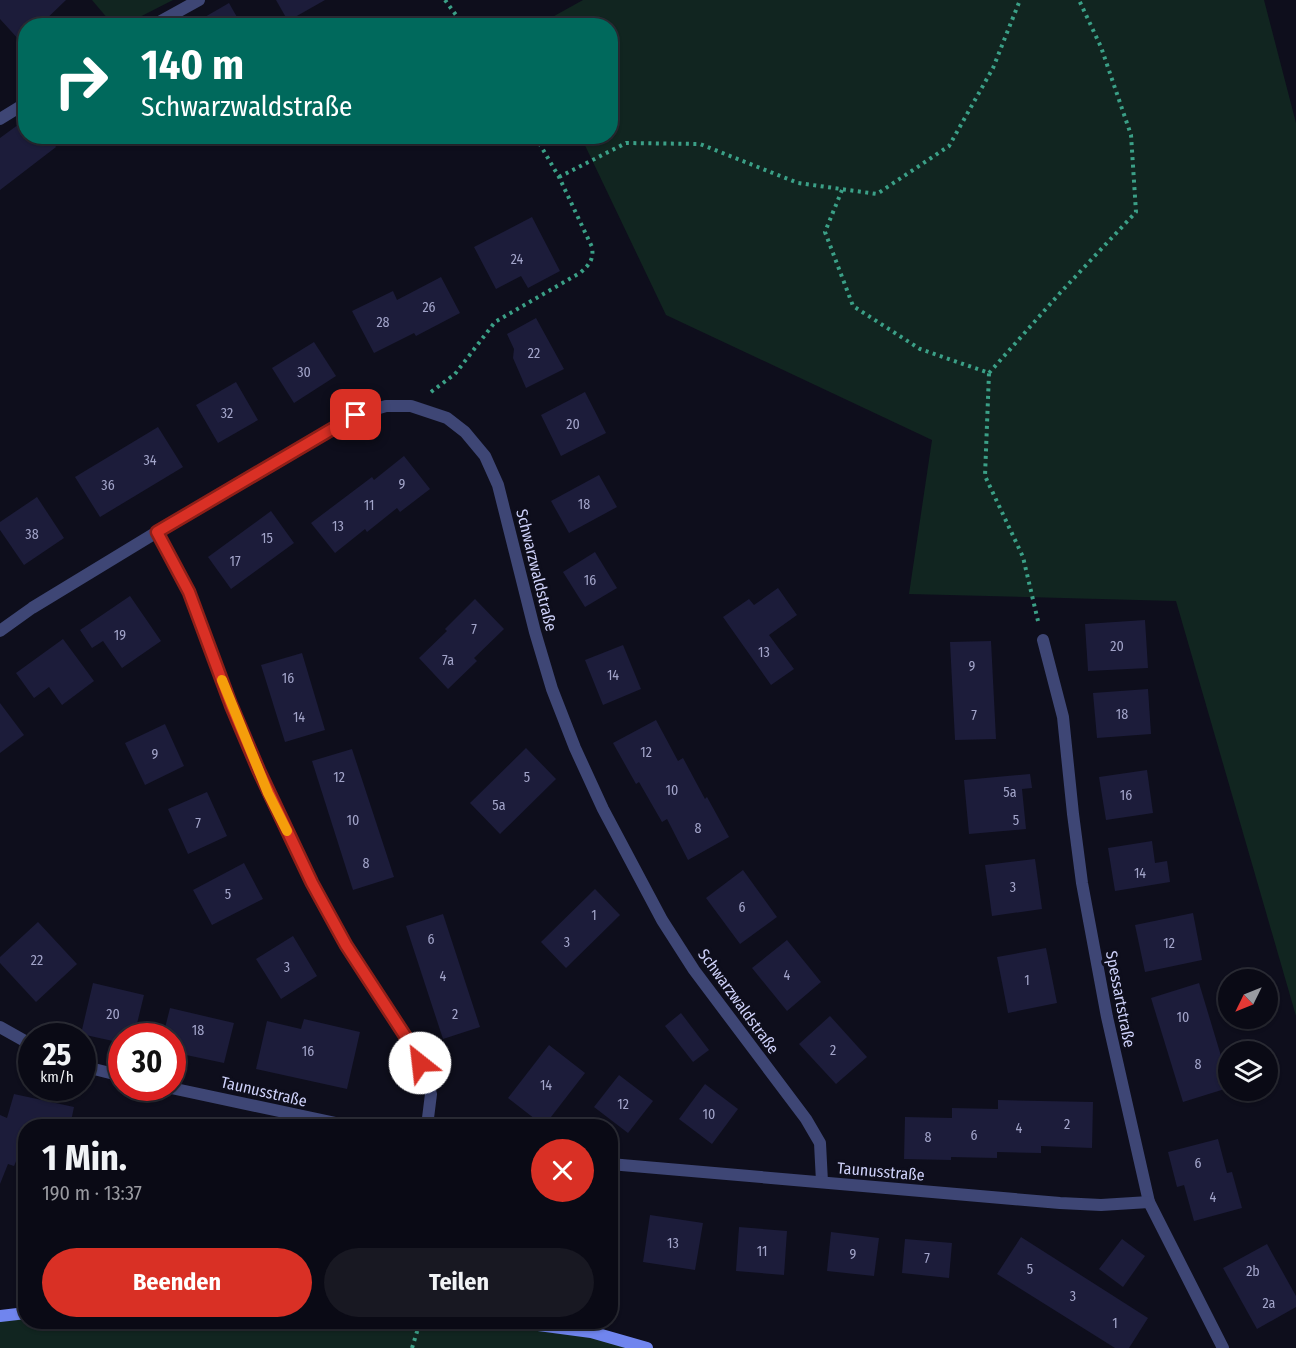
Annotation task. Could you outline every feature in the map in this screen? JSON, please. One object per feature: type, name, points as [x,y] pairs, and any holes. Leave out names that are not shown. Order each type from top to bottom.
[{"type":"main road","points":[[0,1316],[18,1314]]},
{"type":"main road","points":[[568,1329],[591,1332],[647,1348]]},
{"type":"street","points":[[166,18],[199,0]]},
{"type":"street","points":[[0,119],[18,108]]},
{"type":"street","name":"Schwarzwaldstraße","points":[[0,631],[32,608],[157,532],[356,415],[386,406],[411,406],[447,418],[465,432],[485,456],[498,485],[535,632],[552,689],[589,778],[633,868],[662,920],[694,970],[806,1119],[820,1143],[822,1182]]},
{"type":"street","points":[[157,532],[189,592],[231,705],[312,883],[346,945],[415,1051],[431,1094],[428,1119]]},
{"type":"street","name":"Spessartstraße","points":[[1043,639],[1063,717],[1072,814],[1082,883],[1107,1017],[1149,1202],[1222,1348]]},
{"type":"street","points":[[0,1027],[18,1037]]},
{"type":"street","name":"Taunusstraße","points":[[186,1091],[317,1119]]},
{"type":"street","name":"Taunusstraße","points":[[618,1165],[1101,1206],[1149,1202]]},
{"type":"path","points":[[445,0],[458,18]]},
{"type":"path","points":[[559,177],[626,143],[700,144],[798,183],[877,194],[949,146],[993,68],[1020,0]]},
{"type":"path","points":[[1043,639],[1023,557],[985,476],[988,374],[1136,212],[1131,135],[1101,47],[1079,0]]},
{"type":"path","points":[[411,406],[456,374],[495,322],[589,266],[593,256],[592,247],[559,177],[540,144]]},
{"type":"path","points":[[842,189],[825,232],[853,306],[920,350],[988,374]]},
{"type":"path","points":[[412,1348],[418,1329]]},
{"type":"green space","points":[[92,0],[173,0],[138,18],[107,18]]},
{"type":"green space","points":[[583,0],[1264,0],[1296,123],[1296,1016],[1176,601],[909,594],[932,440],[666,315],[584,144],[618,144],[618,18],[551,18]]},
{"type":"green space","points":[[18,1314],[18,1329],[551,1329],[647,1348],[0,1348],[0,1316]]},
{"type":"building","points":[[0,0],[66,0],[47,18],[18,18],[18,39],[0,19]]},
{"type":"building","points":[[276,0],[325,0],[293,18],[286,18]]},
{"type":"building","points":[[229,3],[237,18],[203,18]]},
{"type":"building","points":[[18,125],[18,144],[54,144],[56,147],[0,190],[0,138]]},
{"type":"building","points":[[532,217],[560,271],[528,288],[521,276],[496,289],[474,247]]},
{"type":"building","points":[[441,277],[460,313],[416,336],[414,333],[374,353],[352,311],[393,291],[397,300]]},
{"type":"building","points":[[536,318],[564,369],[526,388],[513,358],[514,349],[507,334]]},
{"type":"building","points":[[314,342],[336,376],[294,403],[272,368]]},
{"type":"building","points":[[236,382],[258,420],[218,443],[196,405]]},
{"type":"building","points":[[585,392],[606,433],[561,456],[541,415]]},
{"type":"building","points":[[158,427],[183,467],[100,517],[75,477]]},
{"type":"building","points":[[404,456],[430,489],[400,512],[397,508],[367,532],[365,529],[335,553],[311,523],[372,477],[374,480]]},
{"type":"building","points":[[599,475],[617,507],[569,533],[551,501]]},
{"type":"building","points":[[37,497],[64,538],[24,565],[0,530],[0,522]]},
{"type":"building","points":[[271,511],[294,543],[231,589],[208,557]]},
{"type":"building","points":[[595,552],[617,588],[585,607],[563,572]]},
{"type":"building","points":[[778,588],[797,615],[769,635],[794,669],[771,685],[723,617],[749,599],[754,605]]},
{"type":"building","points":[[130,596],[161,641],[122,668],[103,641],[92,648],[80,630]]},
{"type":"building","points":[[475,599],[504,629],[474,658],[477,661],[448,689],[419,658]]},
{"type":"building","points":[[1145,620],[1148,668],[1088,671],[1085,624]]},
{"type":"building","points":[[63,639],[94,681],[62,705],[49,687],[34,698],[16,673]]},
{"type":"building","points":[[991,641],[996,739],[955,740],[950,642]]},
{"type":"building","points":[[623,645],[641,689],[603,705],[585,660]]},
{"type":"building","points":[[302,653],[325,730],[285,742],[261,665]]},
{"type":"building","points":[[1148,689],[1151,734],[1097,738],[1093,693]]},
{"type":"building","points":[[0,703],[24,735],[0,753]]},
{"type":"building","points":[[656,720],[678,761],[683,758],[729,837],[688,860],[667,819],[662,822],[639,782],[636,784],[613,743]]},
{"type":"building","points":[[165,724],[184,766],[145,785],[125,743]]},
{"type":"building","points":[[526,748],[556,779],[500,834],[470,803]]},
{"type":"building","points":[[352,749],[394,877],[353,890],[312,761]]},
{"type":"building","points":[[1147,770],[1153,813],[1106,820],[1099,777]]},
{"type":"building","points":[[1030,774],[1032,788],[1022,789],[1026,829],[969,834],[964,780]]},
{"type":"building","points":[[207,792],[227,836],[188,854],[168,809]]},
{"type":"building","points":[[1152,841],[1155,863],[1167,861],[1170,882],[1115,891],[1108,848]]},
{"type":"building","points":[[1035,859],[1042,909],[992,916],[985,865]]},
{"type":"building","points":[[244,863],[263,899],[212,925],[193,890]]},
{"type":"building","points":[[743,870],[777,917],[740,944],[706,898]]},
{"type":"building","points":[[595,889],[620,915],[566,968],[541,942]]},
{"type":"building","points":[[1193,913],[1202,960],[1145,972],[1135,925]]},
{"type":"building","points":[[443,914],[480,1027],[443,1039],[406,926]]},
{"type":"building","points":[[38,922],[77,964],[36,1002],[0,963],[0,957]]},
{"type":"building","points":[[293,936],[317,976],[281,999],[256,959]]},
{"type":"building","points":[[787,940],[821,982],[787,1011],[752,968]]},
{"type":"building","points":[[1046,948],[1057,1003],[1008,1013],[997,957]]},
{"type":"building","points":[[93,983],[144,995],[137,1023],[108,1023],[108,1040],[96,1037],[96,1023],[84,1023]]},
{"type":"building","points":[[1199,983],[1218,1046],[1218,1091],[1183,1102],[1151,998]]},
{"type":"building","points":[[170,1008],[234,1023],[224,1063],[186,1055],[186,1023],[166,1023]]},
{"type":"building","points":[[681,1013],[709,1050],[693,1062],[665,1026]]},
{"type":"building","points":[[830,1016],[867,1057],[836,1084],[799,1044]]},
{"type":"building","points":[[304,1019],[360,1032],[347,1089],[256,1069],[267,1021],[301,1029]]},
{"type":"building","points":[[549,1045],[585,1073],[549,1119],[535,1119],[508,1098]]},
{"type":"building","points":[[619,1075],[653,1101],[628,1133],[618,1125],[618,1119],[610,1119],[594,1107]]},
{"type":"building","points":[[705,1084],[738,1109],[712,1144],[679,1119]]},
{"type":"building","points":[[14,1094],[18,1095],[18,1101],[46,1101],[74,1107],[71,1119],[18,1119],[18,1157],[14,1166],[8,1164],[0,1184],[0,1115],[7,1118]]},
{"type":"building","points":[[998,1100],[1093,1102],[1092,1148],[1041,1146],[1041,1153],[997,1152],[997,1158],[904,1159],[905,1117],[952,1118],[952,1108],[998,1109]]},
{"type":"building","points":[[1218,1139],[1227,1173],[1232,1172],[1242,1208],[1194,1221],[1184,1185],[1177,1187],[1168,1152]]},
{"type":"building","points":[[650,1215],[703,1223],[695,1270],[643,1262]]},
{"type":"building","points":[[739,1227],[787,1231],[784,1275],[736,1271]]},
{"type":"building","points":[[831,1232],[879,1238],[874,1276],[827,1271]]},
{"type":"building","points":[[1021,1237],[1148,1318],[1129,1348],[1115,1348],[997,1274]]},
{"type":"building","points":[[905,1239],[952,1243],[949,1278],[902,1273]]},
{"type":"building","points":[[1122,1239],[1145,1256],[1123,1287],[1099,1269]]},
{"type":"building","points":[[1267,1244],[1296,1296],[1296,1307],[1257,1329],[1223,1268]]},
{"type":"slow traffic","points":[[222,680],[268,793],[287,831]]},
{"type":"route","points":[[356,415],[157,532],[189,592],[231,705],[268,793],[312,883],[346,945],[415,1051],[420,1063]]}]
